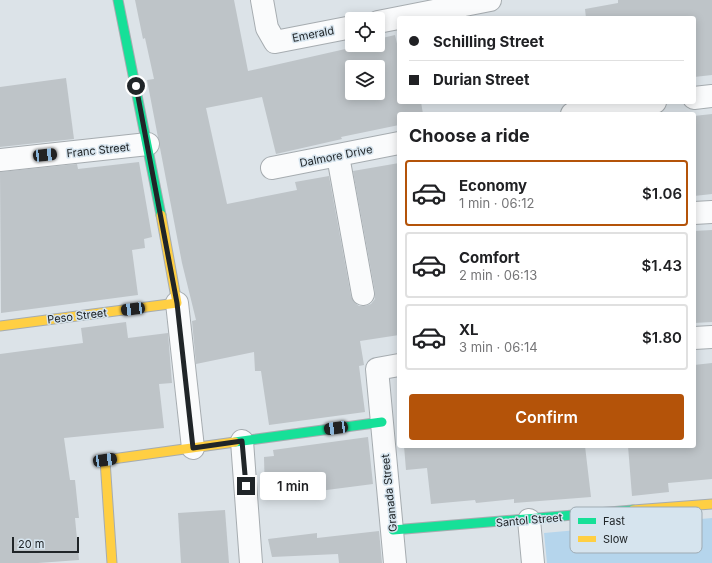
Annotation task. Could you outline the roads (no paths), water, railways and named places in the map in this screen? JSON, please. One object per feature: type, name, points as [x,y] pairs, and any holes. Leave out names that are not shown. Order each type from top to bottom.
[{"type":"street","points":[[118,0],[148,144],[177,303],[193,448]]},
{"type":"street","name":"Emerald","points":[[262,0],[268,28],[275,42],[345,28]]},
{"type":"street","points":[[409,16],[490,0]]},
{"type":"street","points":[[385,21],[397,18]]},
{"type":"street","points":[[696,98],[712,96]]},
{"type":"street","points":[[586,112],[641,104]]},
{"type":"street","name":"Dalmore Drive","points":[[272,168],[397,143]]},
{"type":"street","name":"Franc Street","points":[[0,160],[148,144]]},
{"type":"street","points":[[338,156],[363,294]]},
{"type":"street","points":[[696,214],[712,212]]},
{"type":"street","name":"Peso Street","points":[[0,326],[177,303]]},
{"type":"street","points":[[696,338],[712,337]]},
{"type":"street","name":"Granada Street","points":[[396,563],[377,369],[397,365]]},
{"type":"street","points":[[112,563],[105,460],[382,422]]},
{"type":"street","points":[[242,441],[251,563]]},
{"type":"street","name":"Santol Street","points":[[678,507],[712,504]]},
{"type":"street","name":"Santol Street","points":[[393,530],[570,516]]},
{"type":"street","points":[[530,520],[533,563]]}]
